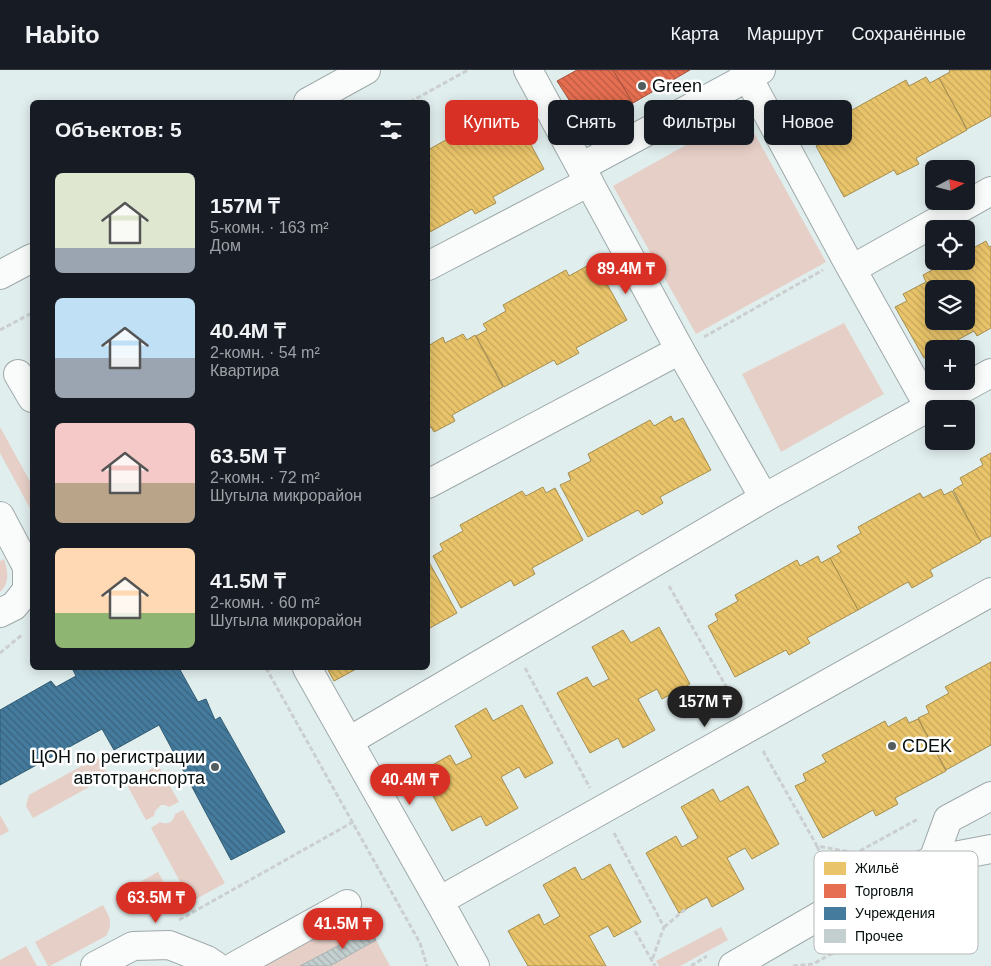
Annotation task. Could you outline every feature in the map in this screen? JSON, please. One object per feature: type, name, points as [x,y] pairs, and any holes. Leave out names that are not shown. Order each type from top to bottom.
[{"type":"street","points":[[312,100],[366,70]]},
{"type":"street","points":[[528,70],[680,350],[764,498]]},
{"type":"street","points":[[430,265],[751,72],[848,263],[925,400]]},
{"type":"street","points":[[848,263],[991,191]]},
{"type":"street","points":[[0,275],[30,259]]},
{"type":"street","points":[[430,483],[680,350]]},
{"type":"street","points":[[942,400],[991,373]]},
{"type":"street","points":[[18,374],[30,395]]},
{"type":"street","points":[[349,741],[764,498],[925,409]]},
{"type":"street","points":[[0,516],[30,568],[28,590],[14,606],[0,613]]},
{"type":"street","points":[[439,901],[991,592]]},
{"type":"street","points":[[308,670],[475,966]]},
{"type":"street","points":[[936,851],[948,819],[991,796]]},
{"type":"street","points":[[978,851],[991,849]]},
{"type":"street","points":[[235,966],[347,904]]},
{"type":"street","points":[[733,966],[814,919]]},
{"type":"street","points":[[95,966],[132,946],[169,945],[207,960],[216,966]]},
{"type":"path","points":[[414,100],[468,70]]},
{"type":"path","points":[[680,350],[848,263]]},
{"type":"path","points":[[0,330],[30,314]]},
{"type":"path","points":[[655,562],[819,851]]},
{"type":"path","points":[[0,653],[26,631]]},
{"type":"path","points":[[267,670],[420,943],[427,966]]},
{"type":"path","points":[[860,851],[924,816]]},
{"type":"path","points":[[175,922],[353,822]]},
{"type":"path","points":[[817,846],[845,851]]},
{"type":"path","points":[[664,926],[687,908]]},
{"type":"path","points":[[635,931],[655,966]]},
{"type":"path","points":[[793,966],[813,964],[832,954]]},
{"type":"shaded area","points":[[754,133],[826,262],[696,334],[613,186],[686,145],[754,145]]},
{"type":"shaded area","points":[[844,323],[884,394],[781,452],[742,374]]},
{"type":"shaded area","points":[[0,427],[30,481],[30,508],[0,453]]},
{"type":"shaded area","points":[[4,559],[7,581],[0,592],[0,561]]},
{"type":"shaded area","points":[[98,757],[109,776],[33,818],[26,806],[29,795]]},
{"type":"shaded area","points":[[158,765],[179,802],[169,807],[161,805],[155,811],[154,816],[146,820],[126,783]]},
{"type":"shaded area","points":[[183,810],[225,883],[191,902],[151,828],[160,822],[170,822],[175,814]]},
{"type":"shaded area","points":[[0,815],[9,831],[0,836]]},
{"type":"shaded area","points":[[158,872],[173,899],[146,913],[131,887]]},
{"type":"shaded area","points":[[354,902],[370,929],[300,966],[240,966]]},
{"type":"shaded area","points":[[103,905],[109,916],[110,923],[106,936],[48,966],[35,942]]},
{"type":"shaded area","points":[[721,927],[728,940],[680,966],[659,966],[656,961]]},
{"type":"shaded area","points":[[376,940],[390,966],[330,966]]},
{"type":"shaded area","points":[[26,946],[37,966],[0,966],[0,960]]},
{"type":"building: Жильё","points":[[949,70],[991,70],[991,116],[967,129],[939,78],[950,72]]},
{"type":"building: Жильё","points":[[926,77],[930,83],[939,78],[967,130],[916,158],[919,164],[897,175],[894,170],[844,197],[816,146],[852,145],[852,110],[906,80],[909,86]]},
{"type":"building: Жильё","points":[[445,140],[445,145],[531,145],[544,169],[493,197],[496,203],[475,214],[472,209],[430,232],[430,149]]},
{"type":"building: Жильё","points":[[986,241],[989,247],[991,246],[991,328],[977,336],[974,331],[958,340],[925,340],[924,358],[895,307],[907,301],[903,294],[925,283],[925,330],[975,330],[975,280],[925,280],[923,275],[932,270],[975,270],[975,247]]},
{"type":"building: Жильё","points":[[587,266],[590,273],[598,268],[627,320],[576,348],[579,353],[557,365],[554,360],[504,387],[476,336],[487,330],[483,324],[506,311],[503,305],[566,270],[569,276]]},
{"type":"building: Жильё","points":[[463,334],[467,340],[475,335],[503,387],[452,415],[455,421],[434,432],[430,428],[430,345],[443,337],[445,343]]},
{"type":"building: Жильё","points":[[671,416],[674,422],[683,418],[711,470],[660,497],[663,503],[642,515],[638,510],[588,537],[560,485],[571,480],[568,473],[591,461],[588,454],[650,420],[654,426]]},
{"type":"building: Жильё","points":[[991,453],[991,536],[980,541],[953,490],[963,484],[960,478],[983,465],[980,459]]},
{"type":"building: Жильё","points":[[543,487],[546,493],[555,488],[583,540],[532,568],[535,574],[514,586],[511,580],[461,608],[433,556],[443,550],[440,544],[463,531],[460,525],[522,491],[526,496]]},
{"type":"building: Жильё","points":[[941,489],[944,495],[952,491],[981,542],[930,570],[933,576],[912,588],[908,582],[858,610],[830,558],[841,552],[837,546],[861,533],[858,527],[920,493],[923,498]]},
{"type":"building: Жильё","points":[[818,556],[821,563],[830,558],[858,610],[807,638],[810,643],[789,655],[786,650],[735,677],[708,626],[718,620],[715,614],[738,601],[735,595],[797,560],[800,566]]},
{"type":"building: Жильё","points":[[430,564],[457,613],[430,628]]},
{"type":"building: Жильё","points":[[659,627],[690,684],[662,699],[657,689],[638,699],[655,730],[623,748],[618,738],[590,753],[557,693],[587,677],[593,687],[609,679],[592,647],[623,630],[631,643]]},
{"type":"building: Жильё","points":[[991,662],[991,745],[946,770],[918,718],[929,713],[926,706],[949,693],[945,687]]},
{"type":"building: Жильё","points":[[328,670],[354,670],[334,681]]},
{"type":"building: Жильё","points":[[522,705],[553,763],[525,778],[519,767],[501,777],[518,808],[486,826],[481,816],[452,831],[420,772],[450,755],[456,765],[472,757],[455,726],[486,708],[493,721]]},
{"type":"building: Жильё","points":[[906,717],[909,723],[918,719],[946,771],[895,798],[898,804],[876,816],[873,810],[823,838],[795,786],[806,781],[803,774],[826,762],[822,755],[885,721],[888,727]]},
{"type":"building: Жильё","points":[[748,786],[779,844],[752,859],[745,848],[727,858],[744,889],[712,907],[707,897],[679,913],[646,853],[676,836],[682,847],[698,838],[681,807],[713,789],[720,802]]},
{"type":"building: Жильё","points":[[610,864],[641,922],[614,937],[608,926],[589,936],[606,966],[528,966],[508,931],[539,914],[544,925],[560,916],[543,885],[575,867],[582,880]]},
{"type":"building: Торговля","points":[[577,70],[613,70],[631,100],[569,100],[557,81]]},
{"type":"building: Торговля","name":"Green","points":[[613,70],[690,70],[634,102],[634,100],[631,100]]},
{"type":"building: Учреждения","name":"ЦОН по регистрации автотранспорта","points":[[73,670],[180,670],[198,702],[206,699],[215,720],[220,717],[285,832],[231,860],[159,725],[114,750],[102,729],[0,785],[0,710],[51,681],[56,687],[76,676]]},
{"type":"building: Прочее","points":[[370,929],[376,940],[330,966],[300,966]]},
{"type":"place","name":"Green","points":[[642,86]]},
{"type":"place","name":"CDEK","points":[[892,746]]},
{"type":"place","name":"ЦОН по регистрации автотранспорта","points":[[215,767]]}]
